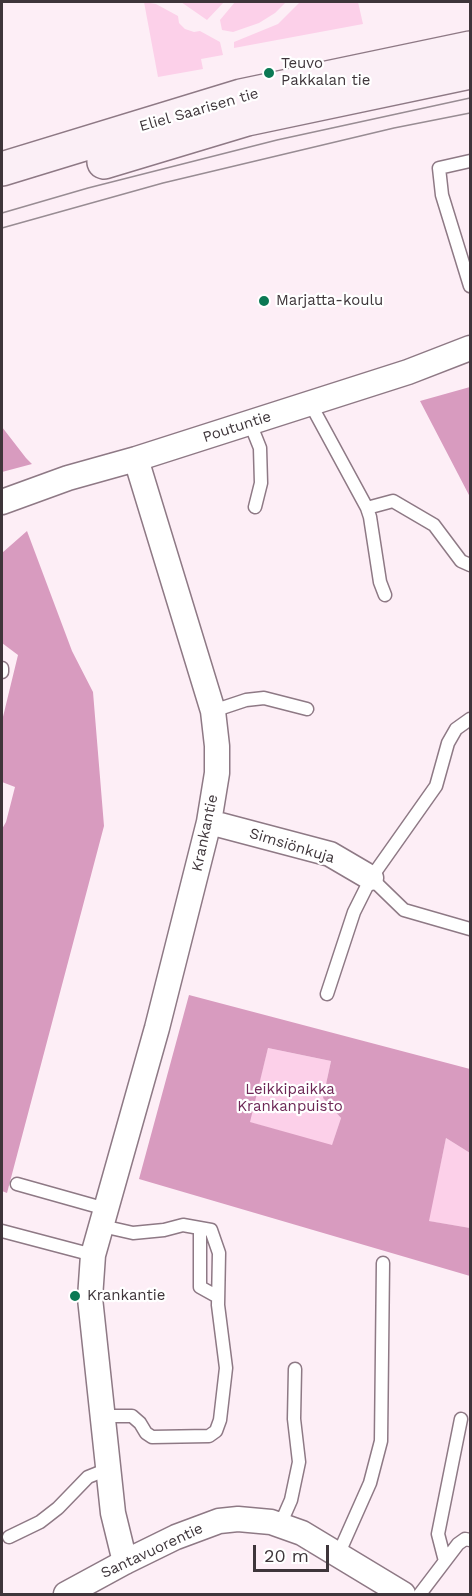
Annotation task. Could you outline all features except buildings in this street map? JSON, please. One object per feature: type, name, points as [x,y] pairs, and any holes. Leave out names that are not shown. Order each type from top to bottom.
[{"type":"main road","name":"Eliel Saarisen tie","points":[[2,169],[241,96],[471,48]]},
{"type":"main road","name":"Eliel Saarisen tie","points":[[2,192],[247,119],[471,72]]},
{"type":"street","name":"Poutuntie","points":[[2,502],[68,478],[136,459],[408,372],[471,348]]},
{"type":"street","name":"Krankantie","points":[[125,1562],[113,1513],[102,1416],[90,1298],[93,1255],[157,1028],[210,822],[217,773],[213,711],[136,459]]},
{"type":"street","name":"Simsiönkuja","points":[[210,822],[330,854],[370,878]]},
{"type":"street","name":"Santavuorentie","points":[[66,1594],[176,1537],[219,1521],[238,1519],[260,1520],[302,1533],[403,1594]]},
{"type":"lane","points":[[471,161],[439,168],[442,195],[471,286]]},
{"type":"lane","points":[[310,403],[367,508],[380,582],[385,595]]},
{"type":"lane","points":[[250,423],[260,448],[261,483],[255,507]]},
{"type":"lane","points":[[367,508],[393,501],[434,525],[461,561],[471,565]]},
{"type":"lane","points":[[213,711],[246,700],[264,698],[307,709]]},
{"type":"lane","points":[[327,994],[354,912],[370,878],[436,786],[448,743],[456,729],[471,719]]},
{"type":"lane","points":[[370,878],[404,910],[471,928]]},
{"type":"lane","points":[[17,1184],[104,1218],[133,1233],[164,1230],[183,1225],[211,1230],[219,1252],[218,1297],[226,1368],[220,1420],[216,1431],[209,1436],[152,1437],[132,1416],[102,1416]]},
{"type":"lane","points":[[200,1228],[200,1287],[218,1297]]},
{"type":"lane","points":[[2,1232],[93,1255]]},
{"type":"lane","points":[[338,1555],[370,1483],[381,1441],[383,1263]]},
{"type":"lane","points":[[280,1525],[291,1500],[299,1462],[294,1419],[295,1369]]},
{"type":"lane","points":[[445,1561],[438,1534],[461,1419]]},
{"type":"lane","points":[[9,1537],[40,1522],[58,1508],[88,1477],[108,1469]]},
{"type":"lane","points":[[420,1594],[461,1541],[471,1540]]},
{"type":"green space","points":[[144,2],[156,4],[178,16],[179,23],[185,29],[200,31],[220,42],[223,55],[201,59],[203,69],[158,77]]},
{"type":"green space","points":[[181,2],[224,2],[207,20]]},
{"type":"green space","points":[[235,2],[286,2],[275,13],[259,23],[233,32],[222,30],[220,20]]},
{"type":"green space","points":[[300,2],[358,2],[363,24],[234,48],[234,42],[278,24]]},
{"type":"green space","name":"Leikkipaikka Krankanpuisto","points":[[268,1048],[331,1061],[323,1098],[341,1118],[332,1146],[249,1122]]},
{"type":"green space","points":[[446,1138],[470,1153],[470,1228],[428,1221]]},
{"type":"shaded area","points":[[470,387],[470,497],[420,401]]},
{"type":"shaded area","points":[[2,427],[26,458],[32,464],[2,472]]},
{"type":"shaded area","points":[[27,531],[72,651],[93,692],[104,826],[7,1193],[2,1191],[2,829],[15,787],[2,782],[2,721],[18,655],[2,643],[2,553]]},
{"type":"shaded area","points":[[189,995],[470,1069],[470,1153],[446,1138],[429,1221],[470,1228],[470,1276],[139,1179]],"holes":[[[268,1048],[331,1061],[323,1098],[341,1118],[332,1145],[250,1122]]]},
{"type":"tram line","points":[[2,213],[88,188],[277,140],[470,98]]},
{"type":"tram line","points":[[2,228],[163,183],[394,128],[470,113]]},
{"type":"place","name":"Teuvo Pakkalan tie","points":[[269,73]]},
{"type":"place","name":"Marjatta-koulu","points":[[264,301]]},
{"type":"place","name":"Krankantie","points":[[75,1296]]}]
